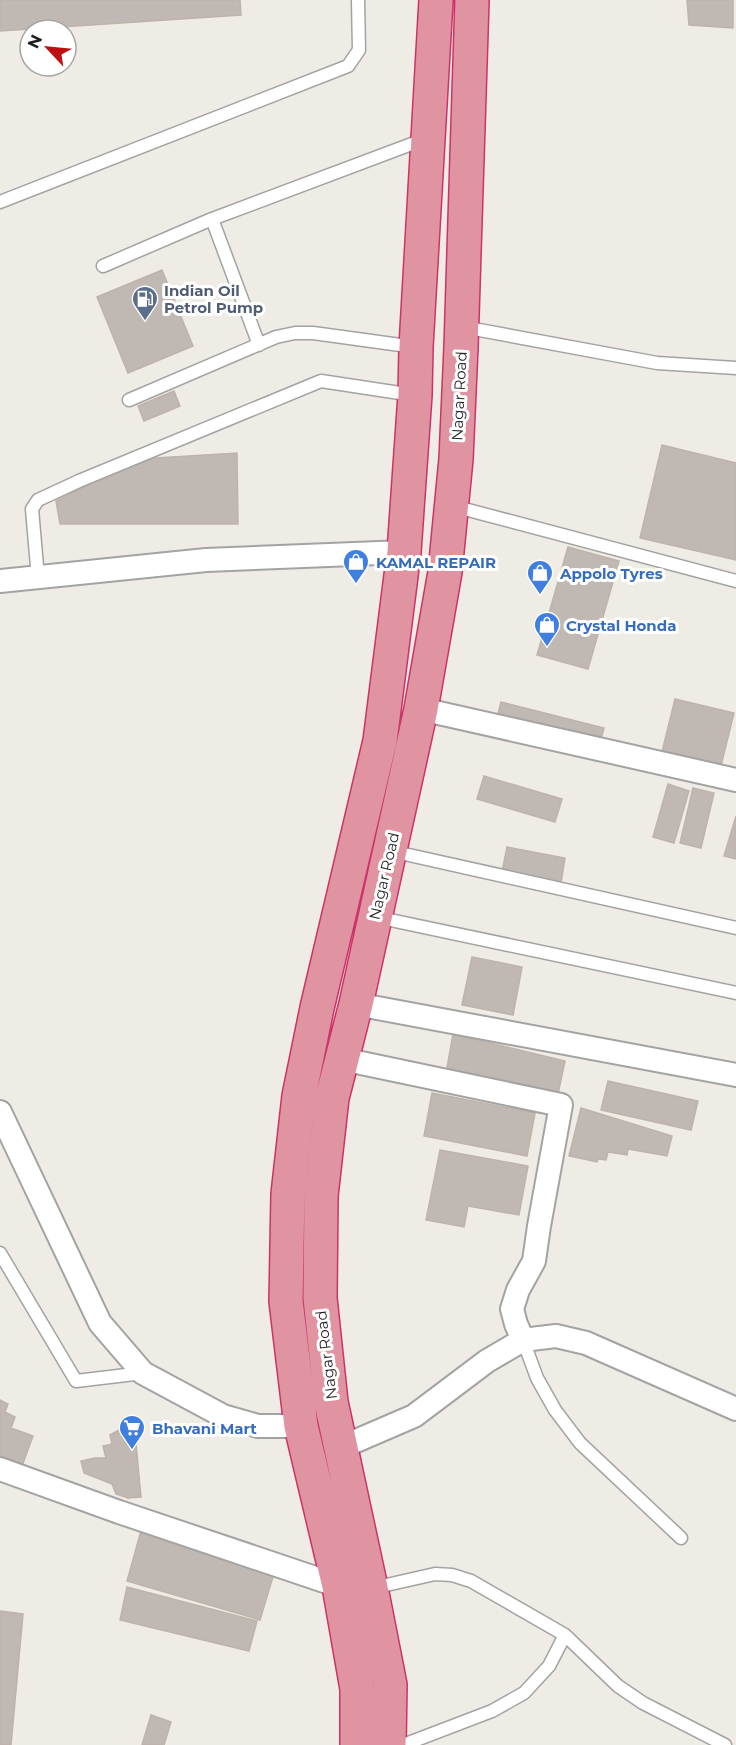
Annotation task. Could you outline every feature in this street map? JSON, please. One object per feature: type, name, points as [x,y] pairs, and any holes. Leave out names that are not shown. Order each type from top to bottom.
[{"type":"highway","points":[[357,1745],[357,1689],[339,1586],[302,1426],[286,1301],[288,1194],[299,1096],[317,1008],[380,741],[404,552],[415,395],[436,0]]},
{"type":"highway","name":"Nagar Road","points":[[389,1745],[390,1685],[331,1402],[320,1298],[321,1196],[332,1098],[356,1004],[421,709],[445,572],[456,459],[472,0]]},
{"type":"street","points":[[0,580],[206,560],[404,552]]},
{"type":"street","points":[[421,709],[736,780]]},
{"type":"street","points":[[356,1004],[736,1075]]},
{"type":"street","points":[[342,1059],[561,1105],[534,1261],[518,1290],[512,1309],[523,1340]]},
{"type":"street","points":[[0,1112],[100,1323],[143,1373],[223,1416],[258,1426],[302,1426]]},
{"type":"street","points":[[342,1447],[414,1416],[487,1361],[523,1340],[556,1336],[586,1343],[736,1409]]},
{"type":"street","points":[[0,1469],[119,1512],[339,1586]]},
{"type":"lane","points":[[0,202],[348,66],[359,50],[358,0]]},
{"type":"lane","points":[[103,266],[212,219],[429,137]]},
{"type":"lane","points":[[212,219],[259,345]]},
{"type":"lane","points":[[462,327],[657,363],[736,368]]},
{"type":"lane","points":[[129,400],[276,337],[295,333],[313,333],[416,347]]},
{"type":"lane","points":[[38,578],[32,509],[38,500],[321,381],[415,395]]},
{"type":"lane","points":[[452,505],[736,581]]},
{"type":"lane","points":[[390,850],[736,928]]},
{"type":"lane","points":[[375,917],[736,993]]},
{"type":"lane","points":[[0,1253],[75,1381],[143,1373]]},
{"type":"lane","points":[[523,1340],[537,1378],[555,1410],[580,1443],[681,1538]]},
{"type":"lane","points":[[371,1588],[435,1574],[452,1575],[471,1581],[565,1635],[618,1686],[643,1703],[725,1745]]},
{"type":"lane","points":[[403,1745],[492,1711],[524,1693],[549,1666],[565,1635]]},
{"type":"building","points":[[0,0],[240,0],[241,15],[78,26],[78,18],[18,18],[18,30],[0,31]]},
{"type":"building","points":[[687,0],[733,0],[733,28],[689,25]]},
{"type":"building","name":"Indian Oil Petrol Pump","points":[[162,270],[193,346],[128,373],[97,297]]},
{"type":"building","points":[[174,391],[180,406],[144,421],[138,406]]},
{"type":"building","points":[[662,445],[736,463],[736,560],[640,538]]},
{"type":"building","points":[[237,453],[238,524],[60,524],[56,501],[140,459]]},
{"type":"building","points":[[568,547],[619,561],[588,669],[537,655]]},
{"type":"building","points":[[675,699],[734,713],[719,774],[660,760]]},
{"type":"building","points":[[501,702],[604,728],[599,747],[496,722]]},
{"type":"building","points":[[484,776],[562,799],[555,822],[477,799]]},
{"type":"building","points":[[668,784],[689,791],[674,843],[653,837]]},
{"type":"building","points":[[693,788],[714,793],[701,848],[680,843]]},
{"type":"building","points":[[736,816],[736,859],[724,856]]},
{"type":"building","points":[[507,847],[565,858],[561,883],[502,872]]},
{"type":"building","points":[[472,957],[522,967],[513,1015],[462,1005]]},
{"type":"building","points":[[453,1034],[565,1061],[558,1094],[447,1068]]},
{"type":"building","points":[[608,1081],[698,1101],[691,1130],[601,1110]]},
{"type":"building","points":[[432,1093],[535,1113],[527,1156],[424,1136]]},
{"type":"building","points":[[581,1108],[672,1136],[667,1156],[628,1149],[627,1155],[608,1152],[606,1160],[598,1159],[597,1162],[569,1156]]},
{"type":"building","points":[[440,1150],[528,1166],[519,1215],[468,1206],[464,1227],[426,1220]]},
{"type":"building","points":[[0,1400],[8,1404],[5,1412],[15,1417],[11,1428],[33,1436],[22,1466],[0,1458]]},
{"type":"building","points":[[134,1422],[141,1497],[128,1498],[116,1494],[112,1484],[84,1473],[81,1461],[106,1458],[103,1446],[112,1444],[110,1435]]},
{"type":"building","points":[[141,1531],[275,1570],[260,1620],[127,1581]]},
{"type":"building","points":[[127,1587],[257,1621],[249,1651],[120,1620]]},
{"type":"building","points":[[0,1611],[23,1614],[11,1745],[0,1745]]},
{"type":"building","points":[[151,1715],[171,1722],[164,1745],[142,1745]]},
{"type":"place","name":"Indian Oil Petrol Pump","points":[[145,322]]},
{"type":"place","name":"KAMAL REPAIR","points":[[356,585]]},
{"type":"place","name":"Appolo Tyres","points":[[540,596]]},
{"type":"place","name":"Crystal Honda","points":[[547,648]]},
{"type":"place","name":"Bhavani Mart","points":[[132,1451]]}]
